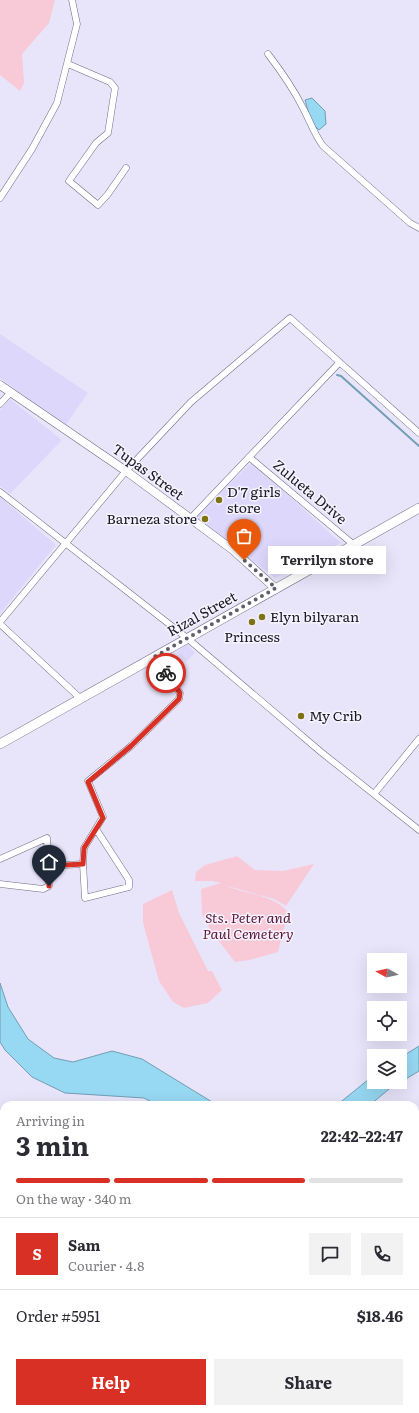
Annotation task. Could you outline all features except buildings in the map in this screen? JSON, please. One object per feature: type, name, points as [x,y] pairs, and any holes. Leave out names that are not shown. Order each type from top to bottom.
[{"type":"main road","name":"Rizal Street","points":[[0,744],[419,508]]},
{"type":"street","points":[[0,198],[32,149],[57,104],[77,24],[72,0]]},
{"type":"street","points":[[268,54],[286,77],[304,109],[314,134],[323,146],[410,223],[419,228]]},
{"type":"street","points":[[68,64],[110,82],[114,88],[108,133],[96,143],[70,181],[98,205],[108,194],[126,168]]},
{"type":"street","points":[[81,699],[0,623],[126,471],[191,402],[290,318],[419,433]]},
{"type":"street","points":[[190,519],[339,363]]},
{"type":"street","name":"Tupas Street","points":[[0,384],[126,471],[233,550],[276,588]]},
{"type":"street","points":[[0,404],[11,392]]},
{"type":"street","name":"Zulueta Drive","points":[[249,457],[354,545]]},
{"type":"street","points":[[0,492],[65,545],[186,638],[315,748],[419,830]]},
{"type":"street","points":[[96,829],[129,880],[129,887],[85,898],[83,864],[84,848],[96,829],[103,818],[88,782],[131,746],[179,699],[180,693],[154,657]]},
{"type":"street","points":[[374,794],[419,739]]},
{"type":"street","points":[[0,859],[47,838],[49,886],[44,888],[0,884]]},
{"type":"street","points":[[49,866],[83,864]]},
{"type":"shaded area","points":[[0,334],[88,393],[65,426],[0,378]]},
{"type":"shaded area","points":[[10,399],[62,440],[10,494],[0,486],[0,410]]},
{"type":"shaded area","points":[[252,462],[341,543],[275,578],[195,517]]},
{"type":"shaded area","points":[[0,497],[56,545],[0,614]]},
{"type":"shaded area","points":[[187,644],[195,653],[186,662],[177,652]]},
{"type":"green space","points":[[0,0],[55,0],[49,23],[22,54],[24,83],[20,91],[0,75]]},
{"type":"green space","name":"Sts. Peter and Paul Cemetery","points":[[237,856],[255,870],[283,871],[314,864],[286,906],[274,899],[224,885],[274,901],[288,912],[278,952],[250,960],[235,962],[211,931],[202,914],[201,889],[221,883],[212,881],[195,881],[196,872],[205,865]]},
{"type":"green space","points":[[172,890],[179,913],[208,971],[212,971],[222,990],[208,1003],[184,1008],[173,1002],[159,981],[143,923],[143,904]]},
{"type":"water","points":[[312,98],[325,111],[326,124],[319,130],[311,122],[305,100]]},
{"type":"water","points":[[0,983],[8,1007],[28,1039],[54,1058],[73,1062],[112,1051],[142,1059],[210,1101],[150,1101],[144,1098],[65,1093],[32,1077],[5,1050],[0,1042]]},
{"type":"water","points":[[419,1046],[419,1071],[407,1078],[407,1054]]},
{"type":"water","points":[[367,1081],[367,1089],[389,1089],[375,1101],[342,1101]]},
{"type":"waterway","points":[[337,375],[341,376],[419,446]]},
{"type":"way so far","points":[[166,673],[154,657],[276,588],[244,560]]},
{"type":"place","name":"D'7 girls store","points":[[219,500]]},
{"type":"place","name":"Barneza store","points":[[205,519]]},
{"type":"place","name":"Terrilyn store","points":[[244,560]]},
{"type":"place","name":"Elyn bilyaran","points":[[262,617]]},
{"type":"place","name":"Princess","points":[[252,622]]},
{"type":"place","name":"My Crib","points":[[301,716]]},
{"type":"route","points":[[49,886],[49,866],[83,864],[84,848],[103,818],[88,782],[131,746],[179,699],[180,693],[166,673]]}]
